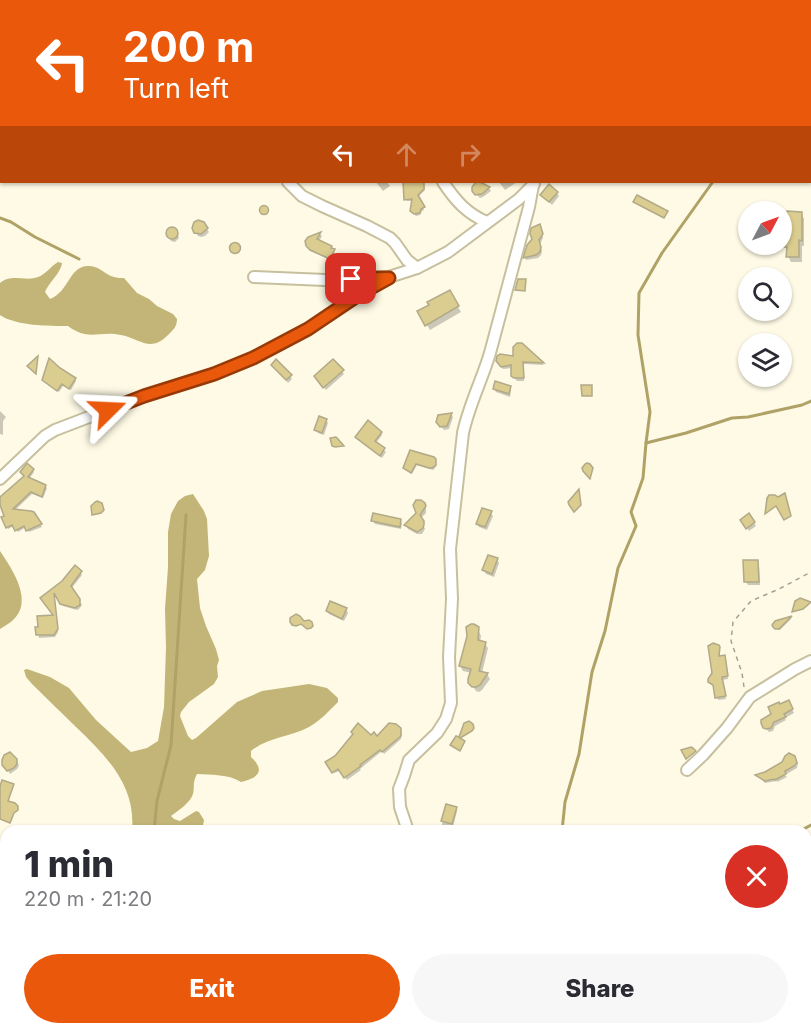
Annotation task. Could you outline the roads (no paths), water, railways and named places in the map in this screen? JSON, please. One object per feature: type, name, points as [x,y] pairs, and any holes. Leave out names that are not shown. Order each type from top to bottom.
[{"type":"street","points":[[289,183],[302,196],[390,238],[407,260],[417,268]]},
{"type":"street","points":[[444,183],[458,203],[477,218],[487,222]]},
{"type":"street","points":[[0,479],[45,436],[55,430],[253,358],[308,329],[360,294],[389,278],[417,268],[448,252],[519,199],[536,183]]},
{"type":"street","points":[[406,825],[400,807],[399,789],[409,760],[437,733],[446,719],[451,703],[450,549],[465,424],[490,353],[536,183]]},
{"type":"street","points":[[254,277],[325,280],[389,278]]},
{"type":"street","points":[[687,770],[703,755],[747,701],[758,691],[811,661]]},
{"type":"waterway","points":[[563,825],[565,802],[579,754],[592,672],[605,631],[618,568],[636,526],[631,512],[643,478],[650,412],[638,335],[639,293],[662,253],[712,183]]},
{"type":"waterway","points":[[0,218],[79,259]]},
{"type":"waterway","points":[[646,443],[732,418],[748,417],[811,401]]},
{"type":"waterway","points":[[155,825],[157,801],[171,745],[186,515]]}]
